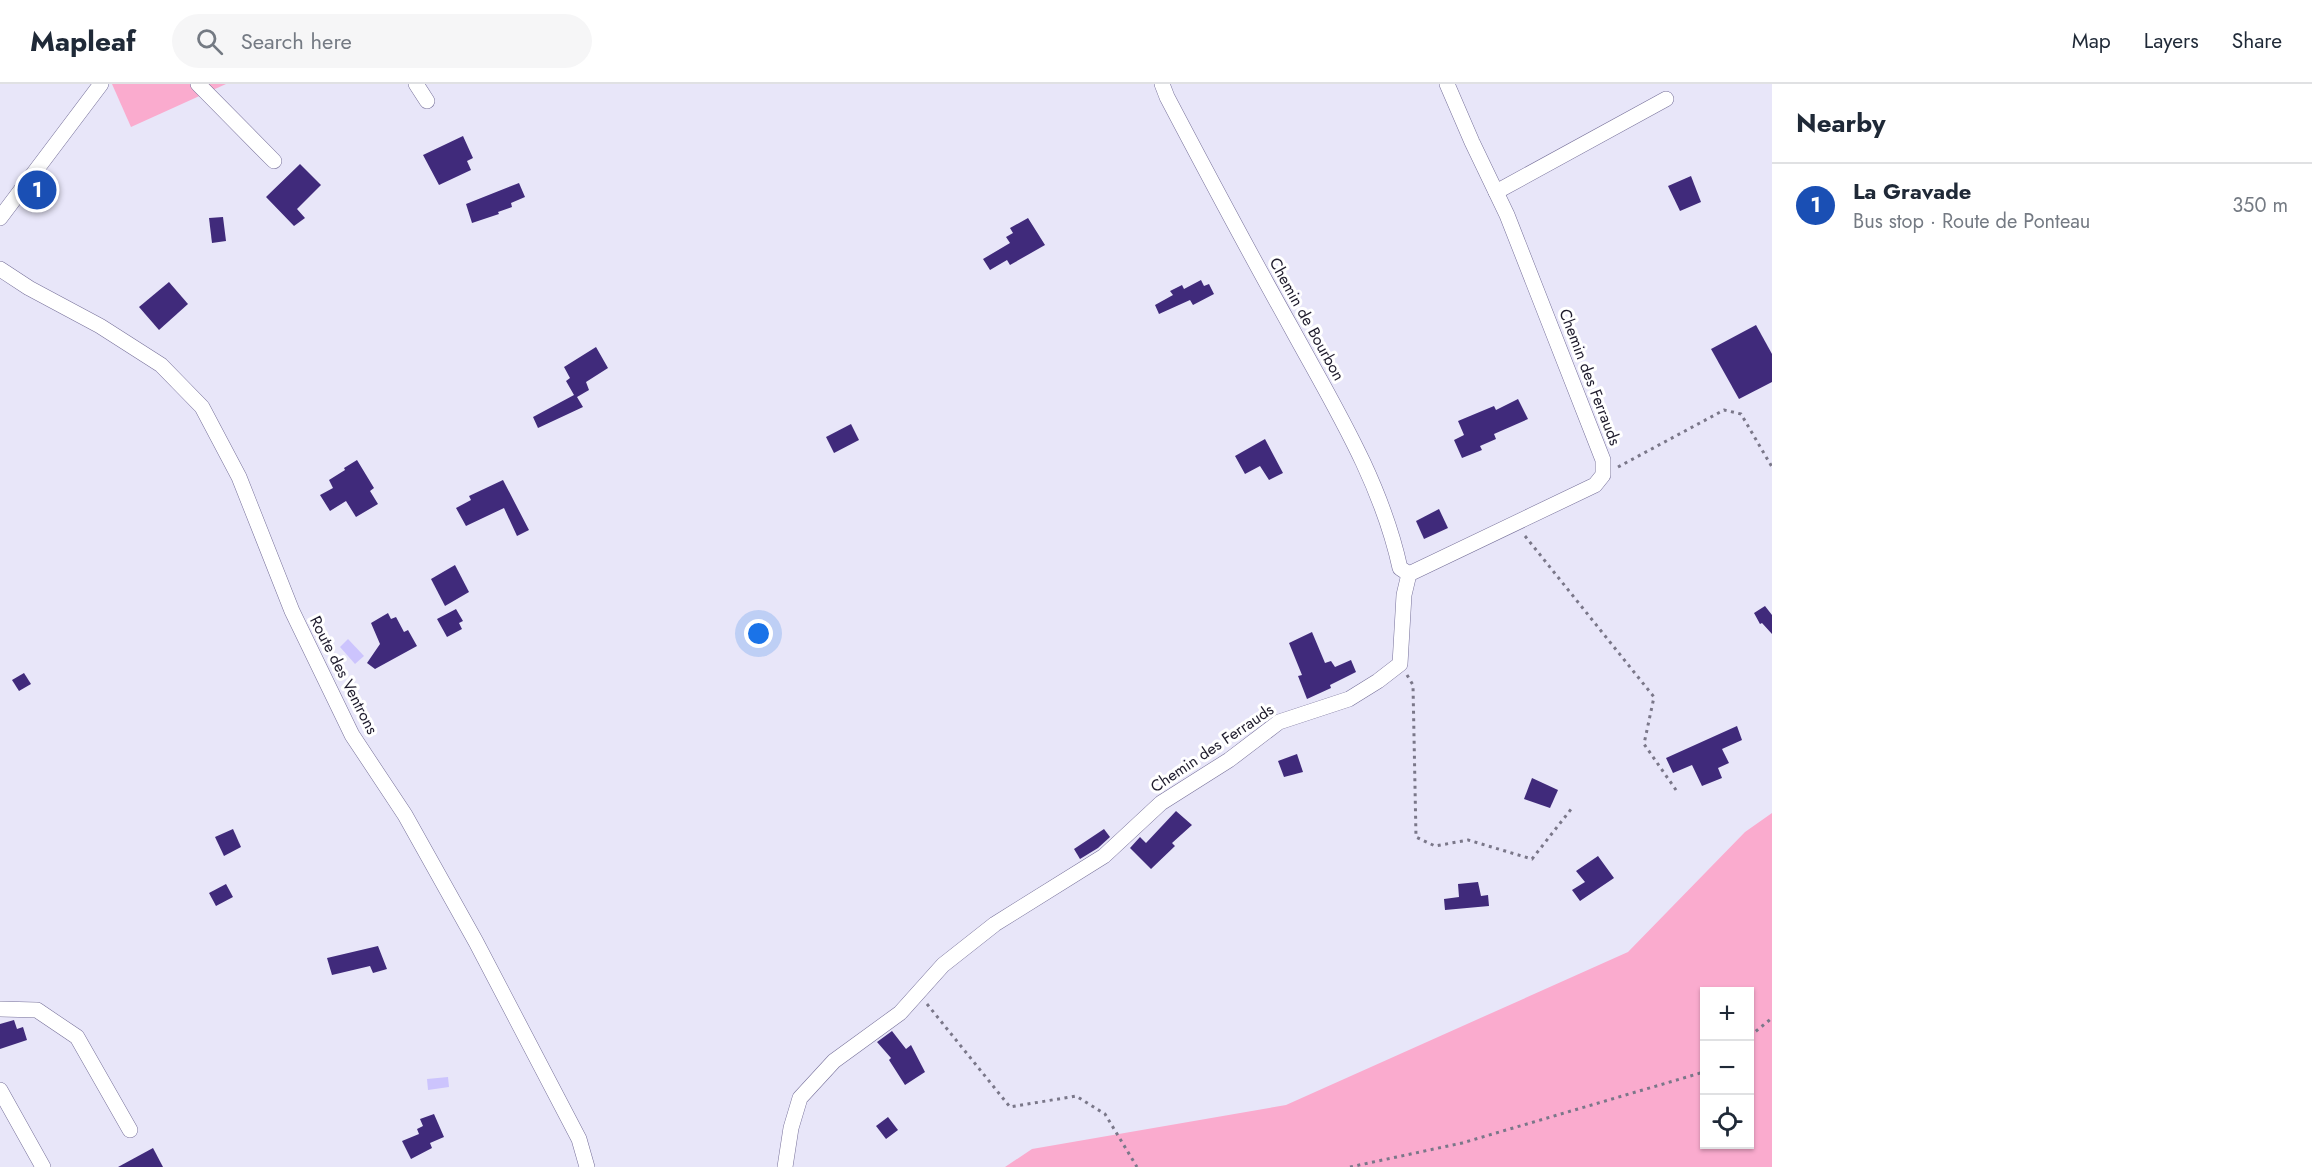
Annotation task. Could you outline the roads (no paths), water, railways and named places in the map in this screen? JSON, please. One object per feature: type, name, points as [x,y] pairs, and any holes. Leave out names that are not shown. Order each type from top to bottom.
[{"type":"street","points":[[0,218],[101,84]]},
{"type":"street","points":[[198,84],[274,161]]},
{"type":"street","points":[[416,84],[427,101]]},
{"type":"street","name":"Chemin de Bourbon","points":[[1162,84],[1240,235],[1363,458],[1387,522],[1400,568],[1409,574]]},
{"type":"street","name":"Chemin des Ferrauds","points":[[785,1167],[791,1128],[800,1098],[834,1061],[900,1013],[943,965],[995,924],[1104,856],[1161,803],[1229,760],[1279,722],[1348,699],[1378,681],[1400,664],[1404,596],[1409,574],[1594,485],[1604,475],[1603,460],[1507,215],[1447,84]]},
{"type":"street","points":[[1496,192],[1666,99]]},
{"type":"street","name":"Route des Ventrons","points":[[0,269],[161,364],[202,407],[239,477],[292,611],[352,735],[405,815],[476,942],[579,1139],[587,1167]]},
{"type":"street","points":[[0,1010],[37,1010],[77,1036],[130,1130]]},
{"type":"street","points":[[0,1090],[43,1167]]},
{"type":"place","name":"La Gravade","points":[[37,190]]}]
